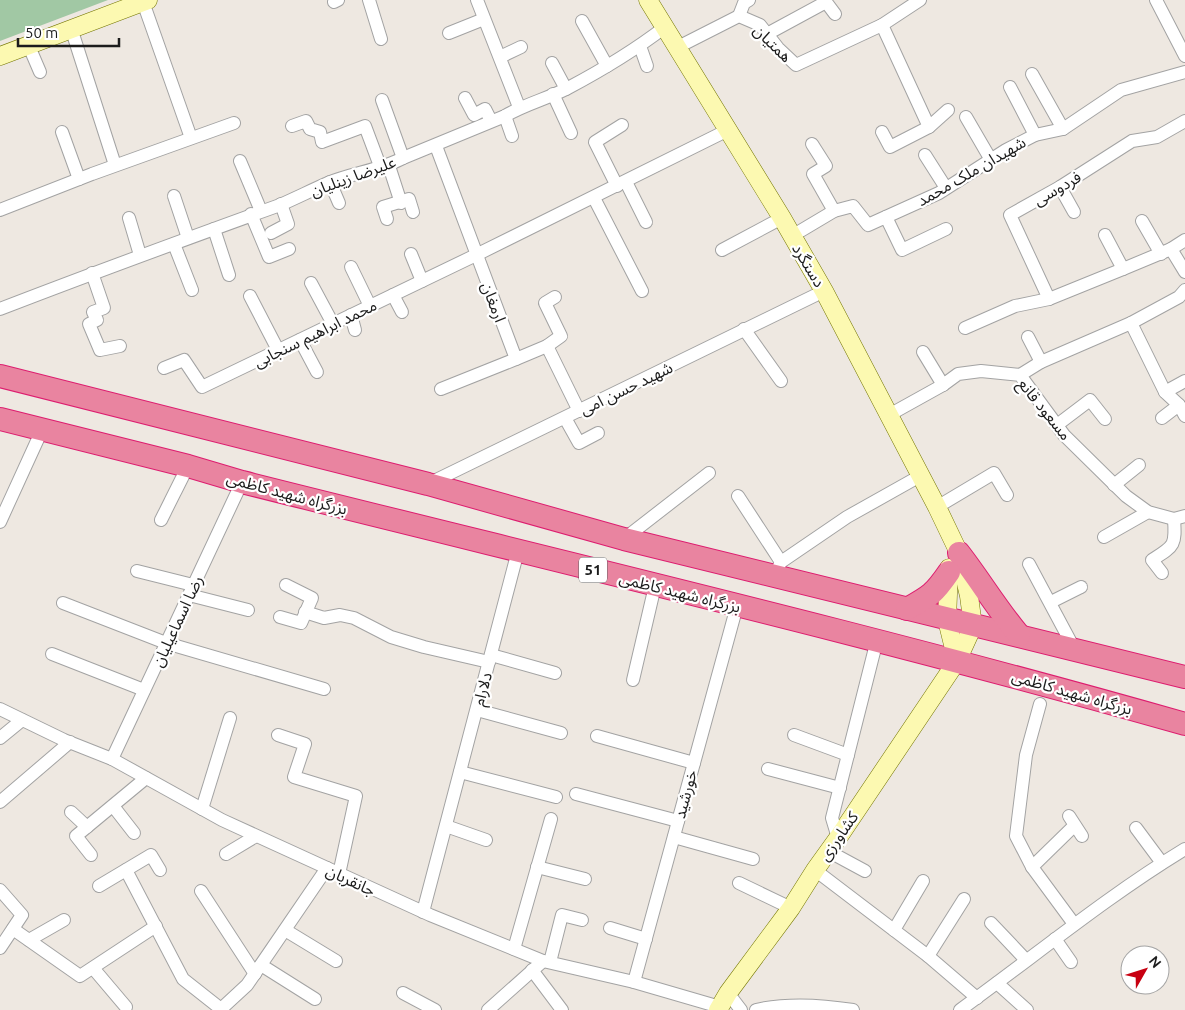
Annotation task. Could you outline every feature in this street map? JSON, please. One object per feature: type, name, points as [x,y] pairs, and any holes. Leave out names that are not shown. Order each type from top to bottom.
[{"type":"highway","name":"51","points":[[0,376],[428,484],[624,540],[777,570],[947,620],[1019,636],[1185,678]]},
{"type":"highway","name":"بزرگراه شهید کاظمی","points":[[0,419],[188,466],[242,482],[877,640],[1185,724]]},
{"type":"highway","points":[[907,609],[929,597],[936,590],[953,555],[979,579],[1003,616],[1019,636]]},
{"type":"street","points":[[369,0],[382,38]]},
{"type":"street","points":[[477,0],[519,108]]},
{"type":"street","name":"دستگرد","points":[[648,0],[782,218],[824,291],[937,507],[969,596],[973,626]]},
{"type":"street","points":[[739,16],[744,3],[750,0]]},
{"type":"street","name":"همتیان","points":[[678,47],[739,16],[760,25],[778,48],[796,65],[882,25],[920,0]]},
{"type":"street","points":[[1156,0],[1185,56]]},
{"type":"street","points":[[0,56],[145,1],[191,138]]},
{"type":"street","points":[[767,34],[826,2],[835,14]]},
{"type":"street","points":[[449,33],[484,19]]},
{"type":"street","points":[[582,21],[607,66]]},
{"type":"street","points":[[882,25],[929,127]]},
{"type":"street","name":"علیرضا زینلیان","points":[[0,310],[92,273],[281,204],[330,182],[385,166],[436,146],[566,89],[640,46],[665,27]]},
{"type":"street","points":[[71,28],[115,165]]},
{"type":"street","points":[[28,44],[40,72]]},
{"type":"street","points":[[640,46],[647,66]]},
{"type":"street","points":[[500,57],[522,47]]},
{"type":"street","points":[[552,62],[566,89]]},
{"type":"street","name":"شهیدان ملک محمد","points":[[792,236],[834,211],[853,206],[868,225],[946,188],[1035,135],[1063,129],[1121,90],[1185,72]]},
{"type":"street","points":[[1032,74],[1063,129]]},
{"type":"street","points":[[1010,87],[1035,135]]},
{"type":"street","points":[[553,94],[572,133]]},
{"type":"street","points":[[465,98],[474,115],[485,109],[491,121]]},
{"type":"street","points":[[382,100],[403,158]]},
{"type":"street","points":[[882,132],[890,146],[929,127],[948,110]]},
{"type":"street","points":[[505,116],[512,136]]},
{"type":"street","points":[[966,117],[991,160]]},
{"type":"street","points":[[292,126],[306,121],[310,129],[320,132],[322,142],[365,126],[401,203]]},
{"type":"street","name":"فردوسی","points":[[1049,299],[1010,215],[1060,187],[1132,141],[1157,137],[1185,121]]},
{"type":"street","points":[[0,210],[115,165],[234,123]]},
{"type":"street","points":[[622,125],[595,142],[646,222]]},
{"type":"street","name":"محمد ابراهیم سنجابی","points":[[164,368],[184,360],[202,386],[594,198],[728,130]]},
{"type":"street","points":[[62,132],[79,179]]},
{"type":"street","points":[[812,144],[826,166],[813,174],[834,211]]},
{"type":"street","name":"ارمغان","points":[[436,146],[516,359]]},
{"type":"street","points":[[925,155],[946,188]]},
{"type":"street","points":[[240,161],[269,257],[289,249]]},
{"type":"street","points":[[330,182],[339,203]]},
{"type":"street","points":[[1060,187],[1074,212]]},
{"type":"street","points":[[174,196],[188,238]]},
{"type":"street","points":[[594,198],[642,291]]},
{"type":"street","points":[[387,219],[382,208],[409,200],[413,212]]},
{"type":"street","points":[[271,233],[288,224],[281,204]]},
{"type":"street","points":[[886,217],[902,250],[946,229]]},
{"type":"street","points":[[129,218],[140,255]]},
{"type":"street","points":[[722,250],[782,218]]},
{"type":"street","points":[[1142,221],[1185,272]]},
{"type":"street","points":[[214,229],[229,275]]},
{"type":"street","points":[[1105,235],[1123,270]]},
{"type":"street","points":[[965,328],[1015,306],[1049,299],[1123,270],[1166,251],[1185,240]]},
{"type":"street","points":[[174,244],[192,290]]},
{"type":"street","points":[[411,254],[422,281]]},
{"type":"street","points":[[351,267],[370,306]]},
{"type":"street","points":[[92,273],[104,308],[93,312],[97,320],[89,324],[100,350],[120,346]]},
{"type":"street","points":[[311,283],[333,324]]},
{"type":"street","points":[[1020,375],[1041,362],[1130,323],[1179,297],[1185,290]]},
{"type":"street","name":"شهید حسن امی","points":[[428,484],[824,291]]},
{"type":"street","points":[[393,295],[402,312]]},
{"type":"street","points":[[250,296],[278,350]]},
{"type":"street","points":[[441,389],[547,346],[561,336],[545,303],[555,297]]},
{"type":"street","points":[[351,315],[355,330]]},
{"type":"street","points":[[1130,323],[1165,392],[1182,411],[1162,418]]},
{"type":"street","points":[[744,329],[781,381]]},
{"type":"street","points":[[1028,337],[1041,362]]},
{"type":"street","points":[[300,340],[317,372]]},
{"type":"street","points":[[547,346],[579,411]]},
{"type":"street","points":[[923,352],[943,385]]},
{"type":"street","name":"مسعود قانع","points":[[889,416],[943,385],[958,374],[981,371],[1020,375],[1064,435],[1126,496],[1148,512],[1179,518]]},
{"type":"street","points":[[1165,392],[1185,381]]},
{"type":"street","points":[[1057,426],[1090,400],[1105,419]]},
{"type":"street","points":[[565,418],[579,442],[598,433]]},
{"type":"street","points":[[0,522],[42,430]]},
{"type":"street","points":[[1114,485],[1138,465]]},
{"type":"street","points":[[161,520],[188,466]]},
{"type":"street","points":[[937,507],[994,472],[1006,495]]},
{"type":"street","points":[[624,540],[709,474]]},
{"type":"street","points":[[738,496],[777,570],[847,517],[920,476]]},
{"type":"street","name":"رضا اسماعیلیان","points":[[112,759],[242,482]]},
{"type":"street","points":[[1104,537],[1148,512]]},
{"type":"street","points":[[1162,573],[1152,560],[1170,548],[1176,538],[1179,518]]},
{"type":"street","name":"دلارام","points":[[423,912],[518,551]]},
{"type":"street","name":"دستگرد","points":[[953,555],[947,620],[957,661]]},
{"type":"street","points":[[1029,564],[1075,650]]},
{"type":"street","points":[[137,570],[248,610]]},
{"type":"street","points":[[280,616],[301,623],[312,598],[286,585]]},
{"type":"street","points":[[633,680],[655,586]]},
{"type":"street","points":[[1050,602],[1082,587]]},
{"type":"street","points":[[63,603],[166,643],[324,689]]},
{"type":"street","name":"خورشید","points":[[634,982],[737,606]]},
{"type":"street","points":[[305,612],[324,618],[340,615],[354,618],[391,637],[424,647],[556,673]]},
{"type":"street","name":"کشاورزی","points":[[722,1003],[792,908],[815,870],[957,661],[973,626]]},
{"type":"street","points":[[865,872],[833,845],[832,818],[877,640]]},
{"type":"street","points":[[52,654],[144,690]]},
{"type":"street","points":[[1040,704],[1026,755],[1016,836],[1032,867],[1074,924]]},
{"type":"street","name":"جانقربان","points":[[0,709],[70,742],[112,759],[202,809],[256,836],[423,912],[546,962],[722,1003]]},
{"type":"street","points":[[477,710],[561,733]]},
{"type":"street","points":[[202,809],[230,718]]},
{"type":"street","points":[[0,738],[22,720]]},
{"type":"street","points":[[278,735],[305,744],[294,777],[356,796],[339,874]]},
{"type":"street","points":[[794,735],[848,755]]},
{"type":"street","points":[[597,736],[694,762]]},
{"type":"street","points":[[0,802],[70,742]]},
{"type":"street","points":[[768,769],[840,788]]},
{"type":"street","points":[[460,772],[556,796]]},
{"type":"street","points":[[91,855],[76,836],[146,778]]},
{"type":"street","points":[[576,794],[678,821]]},
{"type":"street","points":[[113,806],[134,833]]},
{"type":"street","points":[[71,812],[87,827]]},
{"type":"street","points":[[514,949],[551,819]]},
{"type":"street","points":[[446,826],[486,840]]},
{"type":"street","points":[[1032,867],[1075,826]]},
{"type":"street","points":[[1136,828],[1162,863]]},
{"type":"street","points":[[226,854],[256,836]]},
{"type":"street","points":[[674,837],[753,859]]},
{"type":"street","points":[[960,1010],[1074,924],[1185,849]]},
{"type":"street","points":[[98,886],[151,855],[160,870]]},
{"type":"street","points":[[537,867],[585,879]]},
{"type":"street","points":[[126,870],[183,979],[221,1010],[247,985],[327,868]]},
{"type":"street","points":[[815,870],[928,956],[977,998]]},
{"type":"street","points":[[894,930],[923,881]]},
{"type":"street","points":[[739,883],[792,908]]},
{"type":"street","points":[[0,890],[22,915],[0,948]]},
{"type":"street","points":[[201,892],[258,970],[315,999]]},
{"type":"street","points":[[928,956],[964,899]]},
{"type":"street","points":[[488,1010],[532,970],[546,962],[562,915],[582,920]]},
{"type":"street","points":[[29,940],[64,920]]},
{"type":"street","points":[[992,923],[1026,960]]},
{"type":"street","points":[[13,928],[80,976],[156,926]]},
{"type":"street","points":[[610,928],[646,939]]},
{"type":"street","points":[[285,930],[336,962]]},
{"type":"street","points":[[1055,938],[1071,962]]},
{"type":"street","points":[[93,968],[126,1007]]},
{"type":"street","points":[[532,970],[562,1010]]},
{"type":"street","points":[[997,983],[1027,1010]]},
{"type":"street","points":[[404,993],[434,1010]]},
{"type":"street","points":[[722,1003],[742,1010]]},
{"type":"street","points":[[756,1010],[776,1006],[853,1010]]},
{"type":"green space","points":[[0,0],[108,0],[0,41]]}]
